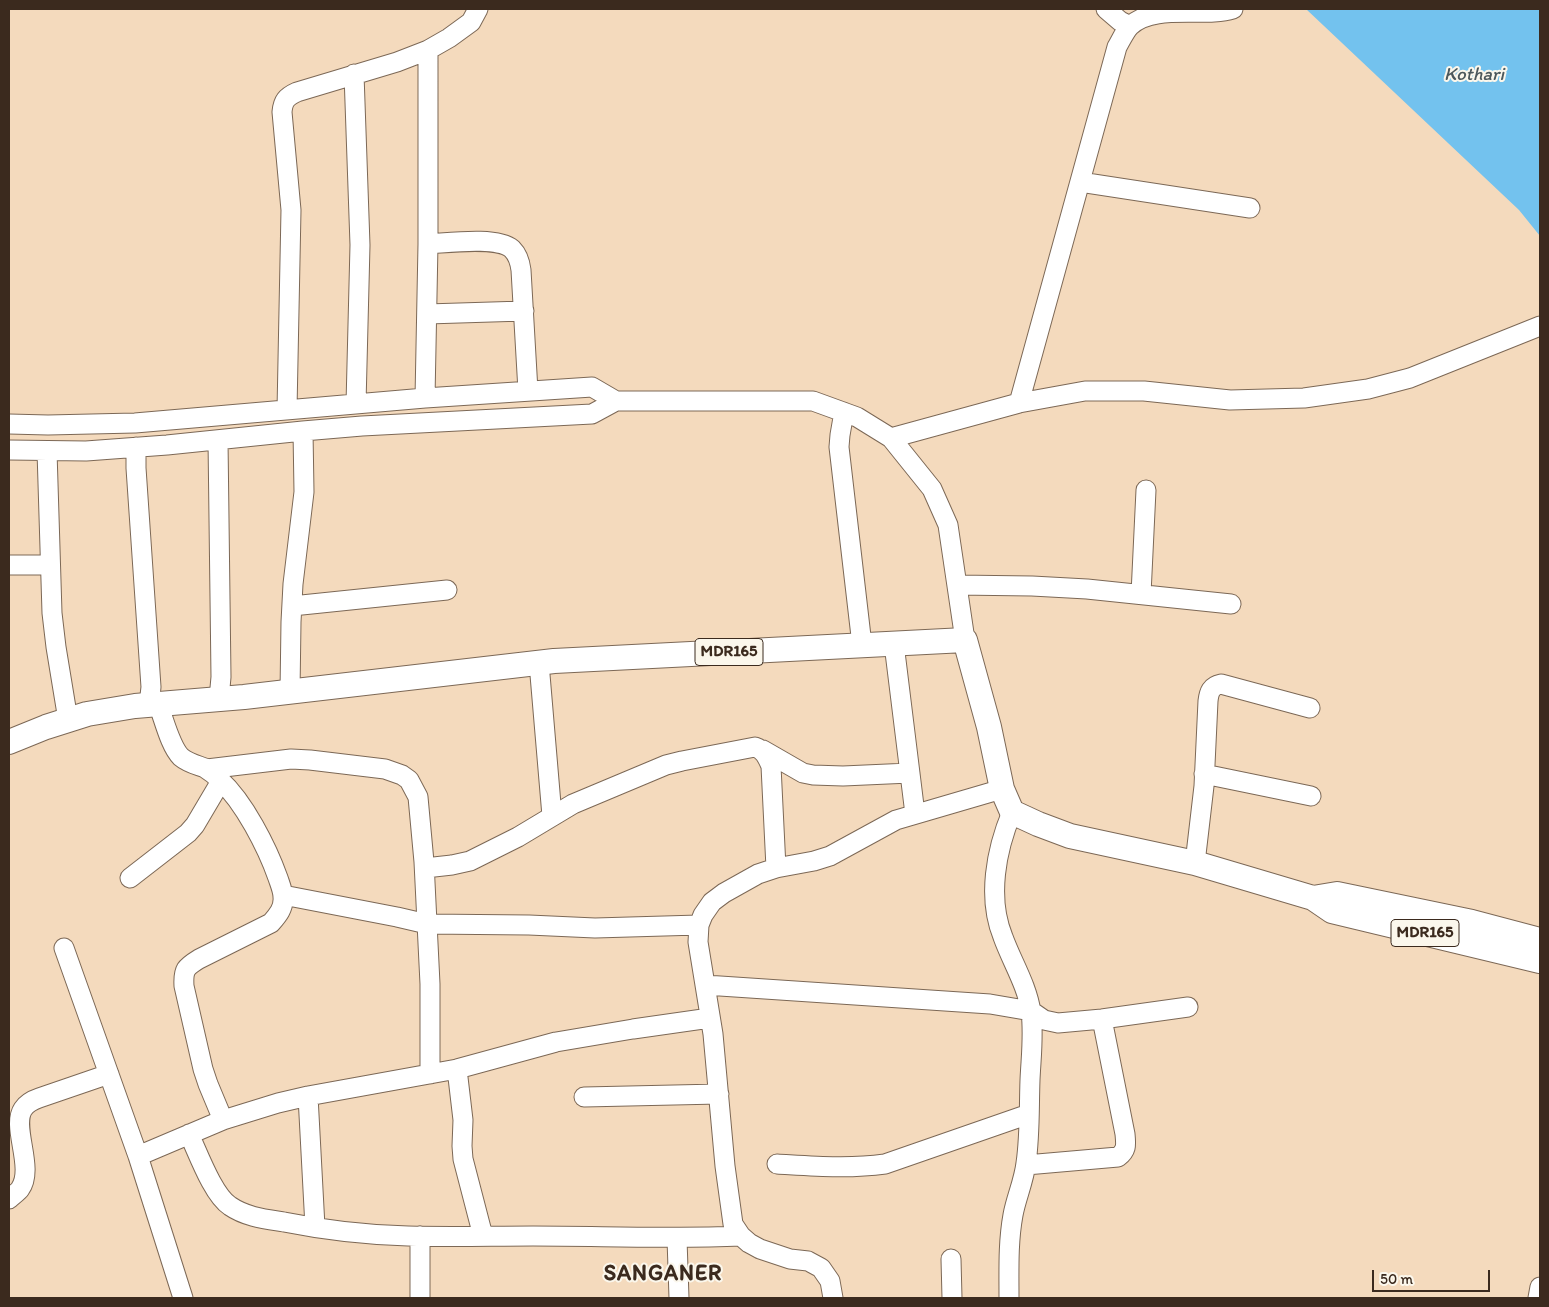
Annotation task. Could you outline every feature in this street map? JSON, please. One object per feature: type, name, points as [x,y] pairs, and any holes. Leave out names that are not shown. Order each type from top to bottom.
[{"type":"main road","name":"MDR165","points":[[9,742],[88,714],[135,706],[290,692],[539,663],[966,640]]},
{"type":"main road","points":[[966,640],[989,727],[1002,789],[1012,812]]},
{"type":"main road","name":"MDR165","points":[[1012,812],[1070,836],[1195,863],[1313,898],[1332,911],[1540,961]]},
{"type":"main road","name":"MDR165","points":[[1313,898],[1337,894],[1472,922],[1540,940]]},
{"type":"street","points":[[287,410],[291,210],[282,112],[283,102],[288,96],[297,92],[397,62],[428,50],[450,38],[471,22],[478,9]]},
{"type":"street","points":[[1106,9],[1120,21],[1130,26]]},
{"type":"street","points":[[1019,402],[1118,46],[1130,26],[1144,17],[1179,12],[1225,11],[1233,9]]},
{"type":"street","points":[[425,398],[428,244],[428,50]]},
{"type":"street","points":[[354,74],[360,245],[356,404]]},
{"type":"street","points":[[1080,182],[1250,208]]},
{"type":"street","points":[[428,244],[492,241],[510,248],[519,260],[528,391]]},
{"type":"street","points":[[427,314],[524,312]]},
{"type":"street","points":[[892,438],[1019,402],[1086,391],[1144,392],[1230,400],[1304,398],[1368,389],[1410,378],[1540,326]]},
{"type":"street","points":[[9,424],[135,423],[425,398],[592,387],[616,400],[813,402],[857,417],[892,438],[932,489],[948,525],[966,640]]},
{"type":"street","points":[[9,450],[86,451],[426,422],[592,414],[616,400]]},
{"type":"street","points":[[844,412],[840,435],[840,454],[862,645]]},
{"type":"street","points":[[290,692],[293,584],[304,492],[303,431]]},
{"type":"street","points":[[218,440],[221,676],[219,699]]},
{"type":"street","points":[[136,447],[151,687],[154,705],[173,745],[181,756],[214,775],[238,800],[254,825],[275,870],[284,895],[282,907],[271,923],[199,959],[189,965],[183,973],[184,986],[203,1069],[223,1120]]},
{"type":"street","points":[[47,451],[52,613],[68,720]]},
{"type":"street","points":[[1141,594],[1146,490]]},
{"type":"street","points":[[9,565],[50,565]]},
{"type":"street","points":[[957,585],[1069,588],[1230,604]]},
{"type":"street","points":[[292,606],[447,590]]},
{"type":"street","points":[[894,644],[915,814]]},
{"type":"street","points":[[539,663],[552,816]]},
{"type":"street","points":[[1195,863],[1210,690],[1221,684],[1310,708]]},
{"type":"street","points":[[425,868],[470,861],[518,837],[573,804],[682,760],[755,747],[803,773],[813,775],[843,776],[910,773]]},
{"type":"street","points":[[761,749],[771,766],[776,868]]},
{"type":"street","points":[[214,775],[291,760],[301,760],[378,768],[402,775],[409,780],[418,797],[425,868],[430,984],[430,1074]]},
{"type":"street","points":[[1204,774],[1311,796]]},
{"type":"street","points":[[130,878],[188,833],[195,825],[214,775]]},
{"type":"street","points":[[833,1298],[830,1281],[821,1268],[808,1261],[790,1259],[773,1254],[749,1243],[741,1236],[733,1224],[729,1204],[710,1018],[698,942],[699,925],[712,902],[758,874],[830,856],[896,820],[1002,789]]},
{"type":"street","points":[[1009,1298],[1009,1261],[1013,1216],[1026,1164],[1033,1038],[1031,1011],[1025,988],[1003,937],[997,920],[995,905],[998,850],[1012,812]]},
{"type":"street","points":[[284,895],[427,924],[595,928],[699,925]]},
{"type":"street","points":[[64,948],[138,1156],[183,1298]]},
{"type":"street","points":[[705,985],[980,1003],[1031,1011],[1044,1020],[1058,1023],[1188,1007]]},
{"type":"street","points":[[138,1156],[223,1120],[278,1103],[457,1069],[556,1042],[710,1018]]},
{"type":"street","points":[[1026,1164],[1118,1157],[1124,1153],[1126,1146],[1125,1134],[1102,1019]]},
{"type":"street","points":[[457,1069],[463,1120],[463,1159],[483,1236]]},
{"type":"street","points":[[9,1199],[21,1188],[25,1175],[20,1120],[23,1109],[30,1102],[39,1098],[109,1074]]},
{"type":"street","points":[[584,1097],[718,1094]]},
{"type":"street","points":[[308,1096],[315,1227]]},
{"type":"street","points":[[776,1164],[844,1168],[884,1164],[1029,1114]]},
{"type":"street","points":[[189,1134],[212,1183],[228,1205],[243,1214],[315,1227],[420,1236],[677,1238],[741,1236]]},
{"type":"street","points":[[420,1236],[420,1298]]},
{"type":"street","points":[[677,1238],[679,1298]]},
{"type":"street","points":[[951,1259],[952,1298]]},
{"type":"street","points":[[1538,1298],[1540,1287]]},
{"type":"water","name":"Kothari","points":[[1306,9],[1540,9],[1540,236],[1519,210]]},
{"type":"district","name":"SANGANER","points":[[663,1274]]}]
